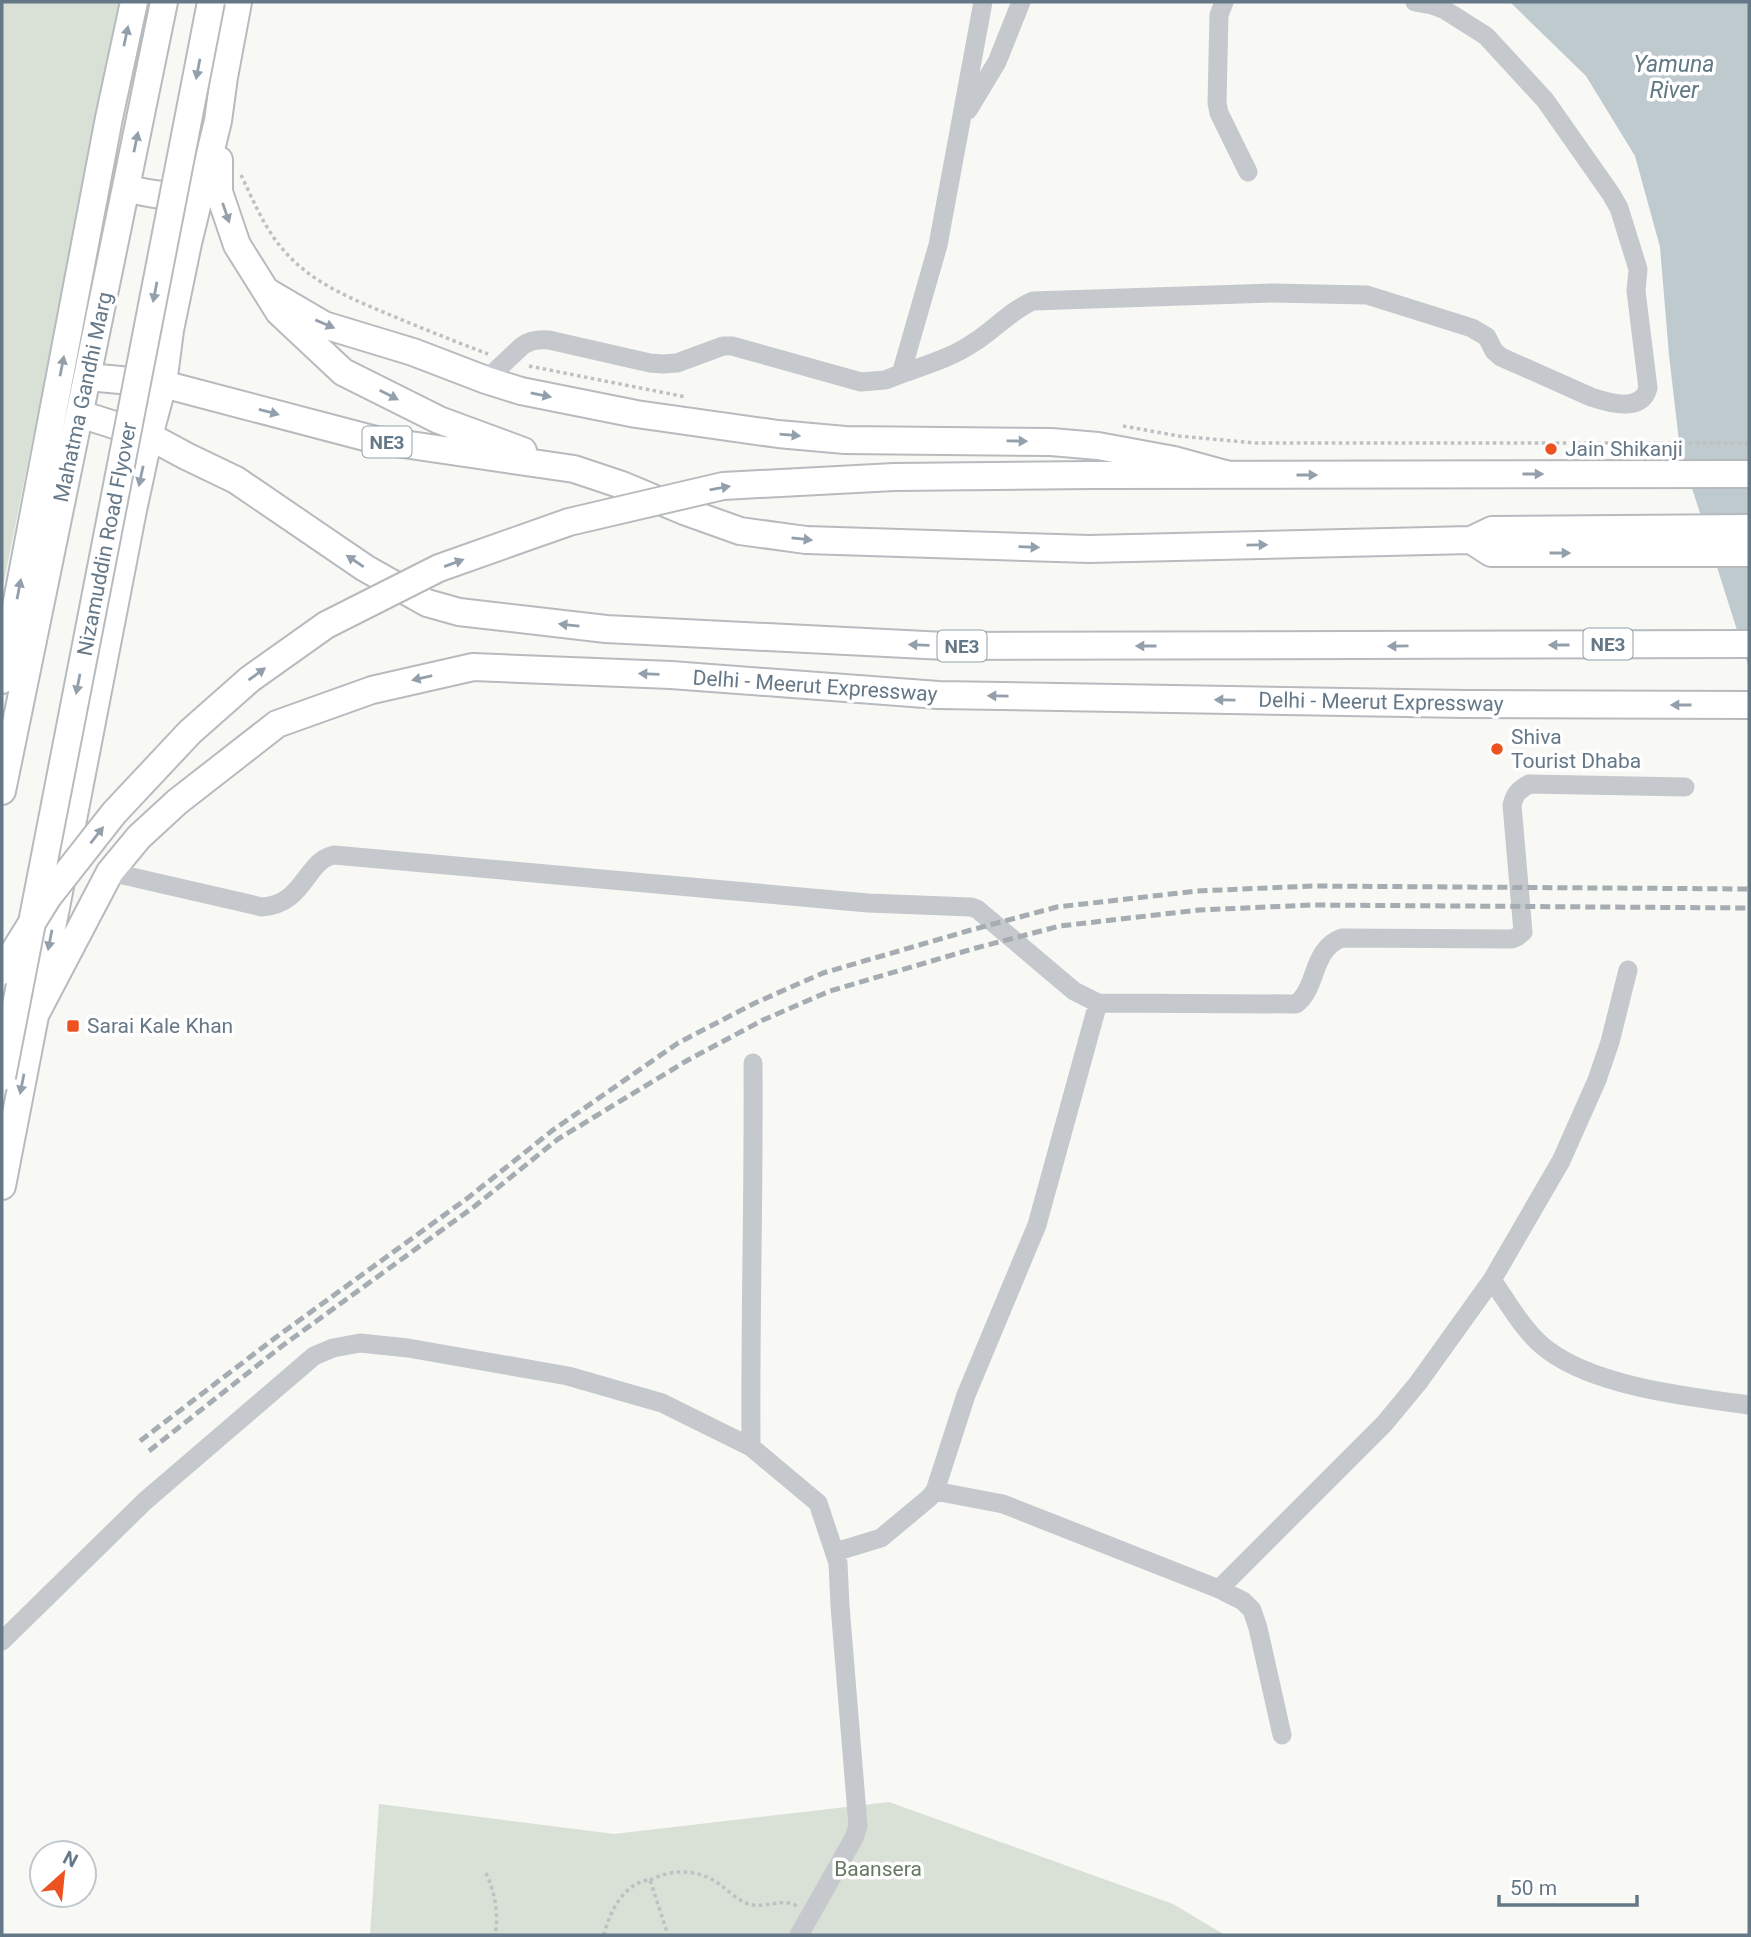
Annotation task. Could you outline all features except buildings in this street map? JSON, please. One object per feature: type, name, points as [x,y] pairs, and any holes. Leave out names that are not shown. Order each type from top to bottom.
[{"type":"highway","points":[[2,680],[109,118],[134,2]]},
{"type":"highway","name":"Mahatma Gandhi Marg","points":[[2,791],[164,2]]},
{"type":"highway","name":"Nizamuddin Road Flyover","points":[[2,1077],[211,2]]},
{"type":"highway","points":[[2,1186],[133,510],[163,384],[170,330],[188,243],[218,121],[238,2]]},
{"type":"highway","points":[[218,121],[219,192],[237,245],[279,312],[343,372],[439,420],[574,470]]},
{"type":"highway","points":[[126,188],[146,193],[182,195],[203,188]]},
{"type":"highway","points":[[266,291],[324,325],[413,352],[486,380],[521,391],[636,414],[778,434],[845,440],[1051,442],[1098,446],[1174,460],[1229,475]]},
{"type":"highway","points":[[88,377],[163,384]]},
{"type":"highway","name":"NE3","points":[[163,384],[376,440],[574,470],[622,485],[740,531],[806,540],[1089,549],[1485,541],[1749,528]]},
{"type":"highway","points":[[80,414],[149,436]]},
{"type":"highway","name":"NE3","points":[[149,436],[236,480],[376,574],[428,603],[459,612],[607,629],[933,645],[1749,644]]},
{"type":"highway","points":[[2,971],[48,897],[114,813],[190,732],[250,679],[326,625],[439,568],[569,522],[723,486],[894,477],[1749,474]]},
{"type":"highway","name":"NE3","points":[[1485,541],[1749,553]]},
{"type":"highway","name":"Delhi - Meerut Expressway","points":[[34,1017],[110,872],[139,837],[177,802],[277,723],[372,690],[473,667],[671,675],[938,695],[1465,704],[1749,705]]},
{"type":"street","points":[[901,374],[938,245],[983,2]]},
{"type":"street","points":[[960,123],[997,62],[1021,2]]},
{"type":"street","points":[[1224,2],[1219,15],[1217,103],[1219,113],[1248,172]]},
{"type":"street","points":[[486,380],[522,346],[538,339],[663,364],[677,363],[723,346],[732,346],[862,382],[885,380],[948,358],[974,343],[1023,306],[1033,302],[1272,293],[1367,295],[1472,328],[1487,337],[1500,357],[1591,397],[1633,404],[1641,401],[1648,388],[1636,291],[1638,269],[1619,208],[1601,177],[1545,100],[1486,36],[1445,10],[1415,2]]},
{"type":"street","points":[[110,872],[262,907],[275,906],[286,901],[324,858],[334,855],[868,903],[971,907],[977,909],[1074,991],[1098,1003],[1296,1004],[1325,948],[1342,938],[1517,937],[1522,932],[1512,805],[1518,790],[1529,784],[1685,787]]},
{"type":"street","points":[[1219,1589],[1384,1424],[1418,1383],[1492,1280],[1561,1161],[1597,1080],[1610,1042],[1628,970]]},
{"type":"street","points":[[835,1552],[881,1538],[935,1491],[966,1395],[1045,1202],[1098,1003]]},
{"type":"street","points":[[751,1447],[753,1063]]},
{"type":"street","points":[[1492,1280],[1533,1337],[1548,1351],[1586,1371],[1640,1387],[1749,1405]]},
{"type":"street","points":[[2,1641],[145,1501],[314,1356],[333,1348],[360,1343],[408,1348],[568,1376],[662,1404],[751,1447],[818,1503],[838,1563],[858,1826],[854,1839],[799,1935]]},
{"type":"street","points":[[935,1491],[1003,1504],[1219,1589],[1242,1601],[1252,1610],[1258,1628],[1282,1735]]},
{"type":"path","points":[[1562,443],[1749,443]]},
{"type":"path","points":[[486,1872],[498,1914],[495,1935]]},
{"type":"path","points":[[604,1935],[609,1916],[630,1888],[642,1881],[671,1872],[696,1873],[753,1905],[789,1902],[811,1914]]},
{"type":"path","points":[[650,1880],[668,1935]]},
{"type":"green space","points":[[2,2],[120,2],[2,592]]},
{"type":"green space","name":"Baansera","points":[[889,1802],[1173,1904],[1225,1935],[370,1935],[379,1804],[614,1834]]},
{"type":"water","name":"Yamuna River","points":[[1510,2],[1749,2],[1749,668],[1680,450],[1660,247],[1635,156],[1586,76]]},
{"type":"railway","points":[[140,1441],[275,1338],[469,1197],[553,1130],[678,1043],[755,1003],[823,973],[1057,907],[1197,891],[1312,886],[1749,889]]},
{"type":"railway","points":[[149,1451],[282,1346],[475,1206],[558,1139],[688,1060],[763,1020],[830,991],[1060,926],[1199,910],[1312,905],[1749,908]]},
{"type":"place","name":"Jain Shikanji","points":[[1551,449]]},
{"type":"place","name":"Shiva Tourist Dhaba","points":[[1497,749]]},
{"type":"place","name":"Sarai Kale Khan","points":[[73,1026]]}]
